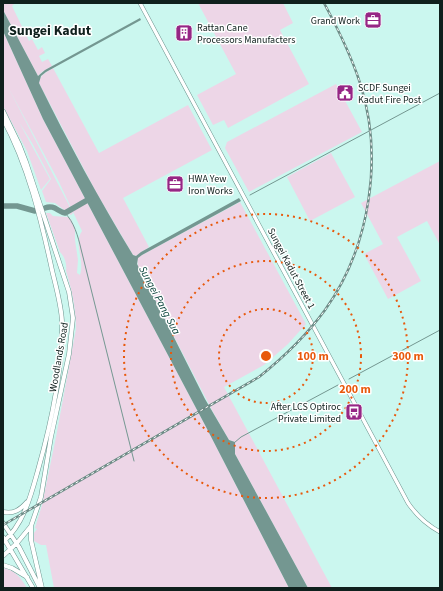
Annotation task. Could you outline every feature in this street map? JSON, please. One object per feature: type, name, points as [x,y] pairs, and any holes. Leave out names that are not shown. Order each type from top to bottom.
[{"type":"main road","name":"Woodlands Road","points":[[3,111],[26,162],[69,292],[73,318],[72,337],[41,497],[31,526],[12,549],[3,556]]},
{"type":"main road","name":"Woodlands Road","points":[[3,118],[21,158],[42,225],[62,320],[61,354],[56,387],[40,462],[28,500],[19,522],[11,534],[4,539]]},
{"type":"main road","points":[[53,274],[62,271]]},
{"type":"main road","points":[[3,512],[12,513],[28,500]]},
{"type":"main road","points":[[3,523],[17,543],[41,588]]},
{"type":"main road","points":[[31,526],[31,540],[41,588]]},
{"type":"main road","points":[[4,539],[12,549],[33,588]]},
{"type":"main road","points":[[3,566],[12,568],[27,577]]},
{"type":"street","name":"Sungei Kadut Street 1","points":[[140,3],[408,503],[424,522],[440,532]]},
{"type":"shaded area","points":[[3,3],[15,3],[12,6],[29,41],[32,39],[38,50],[42,47],[45,53],[39,56],[42,62],[48,59],[52,66],[38,76],[3,10]]},
{"type":"shaded area","points":[[198,3],[283,3],[293,23],[280,30],[309,84],[228,128],[224,120],[213,125],[197,95],[236,74]]},
{"type":"shaded area","points":[[3,31],[43,119],[205,425],[289,588],[54,588],[46,545],[41,545],[34,541],[34,533],[37,529],[35,528],[42,505],[56,437],[76,322],[72,292],[66,271],[65,261],[60,252],[46,213],[50,213],[53,216],[68,217],[71,219],[75,228],[78,260],[77,273],[80,275],[81,263],[79,241],[82,231],[58,180],[8,87],[73,213],[71,215],[55,203],[46,202],[42,191],[51,179],[19,122],[50,179],[41,190],[27,151],[3,106],[3,94],[5,97],[3,93]]},
{"type":"shaded area","points":[[53,68],[99,153],[188,105],[212,150],[123,198],[149,247],[136,256],[133,255],[96,192],[39,83],[42,75]]},
{"type":"shaded area","points":[[336,84],[362,132],[249,192],[225,148],[227,142]]},
{"type":"shaded area","points":[[331,153],[355,197],[310,221],[287,177]]},
{"type":"shaded area","points":[[440,161],[440,245],[427,221],[397,237],[421,281],[388,299],[364,254],[383,244],[361,203]]},
{"type":"shaded area","points":[[240,202],[306,324],[288,344],[264,365],[224,387],[332,588],[308,588],[235,454],[235,442],[229,440],[213,412],[138,267],[137,258],[140,256]]},
{"type":"shaded area","points":[[3,568],[17,575],[27,588],[3,588]]},
{"type":"water","points":[[3,10],[38,76],[45,70],[140,18],[141,20],[46,72],[41,76],[39,83],[84,170],[133,255],[136,256],[239,198],[241,201],[142,255],[138,258],[137,264],[205,399],[229,440],[235,442],[235,454],[308,588],[289,588],[205,425],[43,119],[3,31]]},
{"type":"waterway","points":[[250,195],[440,93]]},
{"type":"waterway","points":[[45,208],[51,207],[65,213],[91,198]]},
{"type":"waterway","points":[[3,206],[17,206],[35,211]]},
{"type":"waterway","points":[[65,213],[73,225],[78,239],[134,461]]},
{"type":"waterway","points":[[349,379],[440,330]]},
{"type":"waterway","points":[[234,443],[241,437],[338,385]]},
{"type":"railway","points":[[3,525],[259,377],[286,354],[310,329],[325,310],[340,285],[353,258],[362,230],[368,201],[371,171],[371,141],[367,111],[353,62],[324,3]]},
{"type":"place","name":"Grand Work","points":[[373,20]]},
{"type":"place","name":"Rattan Cane Processors Manufacters","points":[[184,33]]},
{"type":"place","name":"SCDF Sungei Kadut Fire Post","points":[[345,93]]},
{"type":"place","name":"HWA Yew Iron Works","points":[[175,184]]},
{"type":"place","name":"After LCS Optiroc Private Limited","points":[[354,412]]},
{"type":"district","name":"Sungei Kadut","points":[[50,30]]},
{"type":"water label","name":"Sungei Pang Sua","points":[[160,300]]}]
